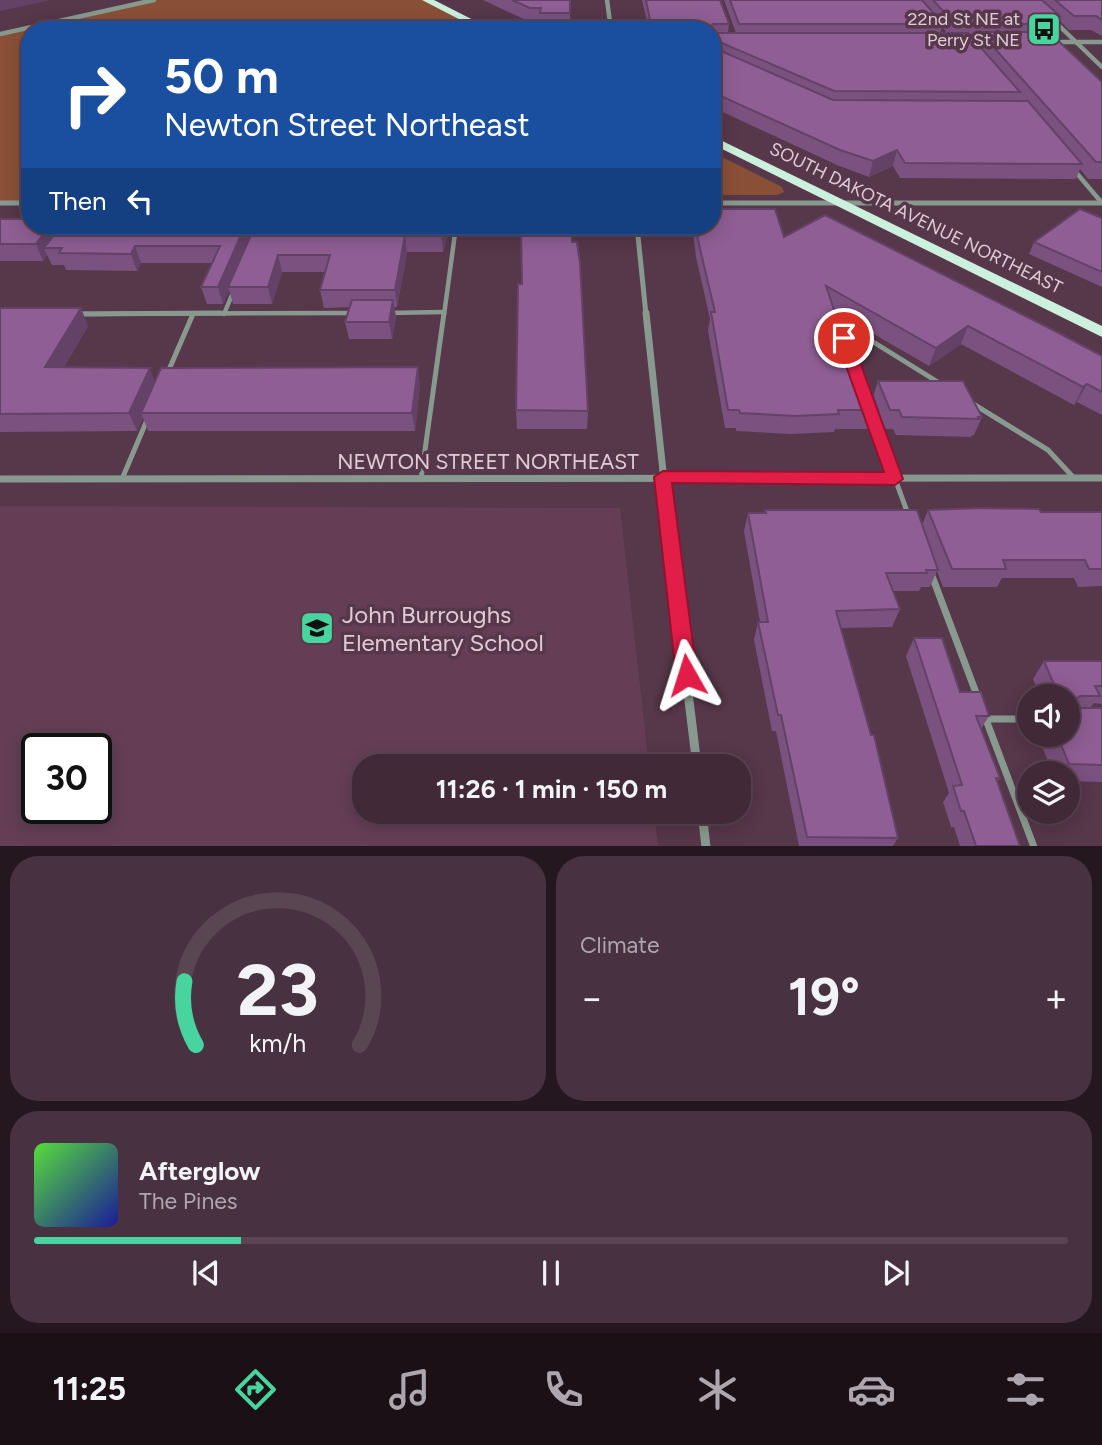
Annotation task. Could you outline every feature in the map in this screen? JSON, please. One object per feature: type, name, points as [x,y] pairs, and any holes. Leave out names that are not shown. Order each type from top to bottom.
[{"type":"main road","points":[[427,0],[470,21]]},
{"type":"main road","name":"SOUTH DAKOTA AVENUE NORTHEAST","points":[[721,144],[1102,332]]},
{"type":"street","points":[[59,21],[154,0]]},
{"type":"street","points":[[607,0],[610,21]]},
{"type":"street","points":[[1049,17],[1102,67]]},
{"type":"street","points":[[0,34],[21,29]]},
{"type":"street","points":[[1042,42],[1102,42]]},
{"type":"street","points":[[0,202],[21,202]]},
{"type":"street","points":[[721,203],[1073,206],[1102,203]]},
{"type":"street","points":[[638,235],[696,754]]},
{"type":"street","name":"NEWTON STREET NORTHEAST","points":[[0,479],[1102,478]]},
{"type":"street","points":[[703,824],[706,846]]},
{"type":"lane","points":[[1066,160],[1102,203]]},
{"type":"lane","points":[[421,479],[455,235]]},
{"type":"lane","points":[[224,314],[234,289]]},
{"type":"lane","points":[[375,313],[443,312]]},
{"type":"lane","points":[[69,314],[361,313]]},
{"type":"lane","points":[[167,376],[193,314]]},
{"type":"lane","points":[[866,400],[844,338],[851,332],[862,335],[943,386]]},
{"type":"lane","points":[[967,400],[1048,450],[1074,478]]},
{"type":"lane","points":[[122,479],[150,412]]},
{"type":"lane","points":[[871,412],[912,524]]},
{"type":"lane","points":[[927,563],[1034,846]]},
{"type":"lane","points":[[986,719],[1017,719]]},
{"type":"shaded area","points":[[153,0],[428,0],[471,21],[56,21]]},
{"type":"shaded area","points":[[21,28],[21,203],[0,203],[0,33]]},
{"type":"shaded area","points":[[721,156],[782,187],[784,192],[777,195],[721,195]]},
{"type":"shaded area","name":"John Burroughs Elementary School","points":[[0,506],[620,508],[648,754],[352,754],[352,824],[655,824],[658,846],[0,846]]},
{"type":"building","points":[[512,0],[570,0],[570,13],[540,13],[541,8],[530,8]]},
{"type":"building","points":[[646,0],[720,0],[729,24],[721,24],[721,21],[650,21]]},
{"type":"building","points":[[730,0],[922,0],[943,24],[739,24]]},
{"type":"building","points":[[933,0],[1042,0],[1060,16],[1030,16],[1038,24],[955,24]]},
{"type":"building","points":[[1055,0],[1102,0],[1102,20],[1096,16],[1074,16]]},
{"type":"building","points":[[980,32],[1049,32],[1102,82],[1102,162],[1096,162]]},
{"type":"building","points":[[721,33],[968,33],[1020,92],[834,91],[721,43]]},
{"type":"building","points":[[721,51],[833,100],[1028,101],[1082,164],[905,163],[897,150],[873,161],[840,150],[721,96]]},
{"type":"building","points":[[721,209],[775,209],[784,237],[825,215],[1102,356],[1102,392],[1087,384],[1083,387],[968,326],[936,348],[826,286],[858,381],[867,381],[878,410],[838,410],[839,414],[796,416],[728,410],[711,312],[715,312],[697,235],[721,235]]},
{"type":"building","points":[[1080,209],[1102,218],[1102,272],[1034,242]]},
{"type":"building","points":[[0,219],[21,219],[21,235],[42,235],[36,244],[0,244]]},
{"type":"building","points":[[54,235],[241,235],[218,287],[201,287],[220,246],[135,246],[131,254],[59,253],[62,248],[44,248]]},
{"type":"building","points":[[251,235],[405,235],[395,290],[320,290],[330,255],[278,255],[268,287],[228,287]]},
{"type":"building","points":[[521,235],[572,235],[572,242],[577,242],[580,263],[588,411],[516,410],[518,284],[522,284]]},
{"type":"building","points":[[352,300],[393,300],[389,322],[345,322]]},
{"type":"building","points":[[0,308],[81,308],[45,367],[150,368],[129,413],[0,414]]},
{"type":"building","points":[[418,367],[412,413],[141,413],[161,368]]},
{"type":"building","points":[[878,381],[963,381],[982,417],[902,417],[899,410],[890,410]]},
{"type":"building","points":[[982,508],[1102,512],[1102,569],[1089,569],[1085,560],[1003,560],[1006,569],[952,569],[928,510]]},
{"type":"building","points":[[765,510],[917,510],[938,570],[926,570],[927,573],[886,573],[900,609],[836,611],[871,735],[874,735],[898,838],[807,837],[758,622],[768,622],[748,513],[766,513]]},
{"type":"building","points":[[914,638],[942,638],[960,692],[981,692],[989,716],[976,716],[1000,778],[996,778],[1020,846],[976,846],[953,786],[962,785]]},
{"type":"building","points":[[1044,661],[1102,661],[1102,686],[1095,686],[1100,696],[1080,696],[1080,684],[1054,684]]},
{"type":"building","points":[[1080,708],[1102,708],[1102,765],[1068,761],[1062,747],[1080,747]]},
{"type":"place","name":"22nd St NE at Perry St NE","points":[[1044,29]]},
{"type":"place","name":"John Burroughs Elementary School","points":[[317,628]]},
{"type":"route","points":[[687,675],[663,477],[895,479],[844,338]]}]
